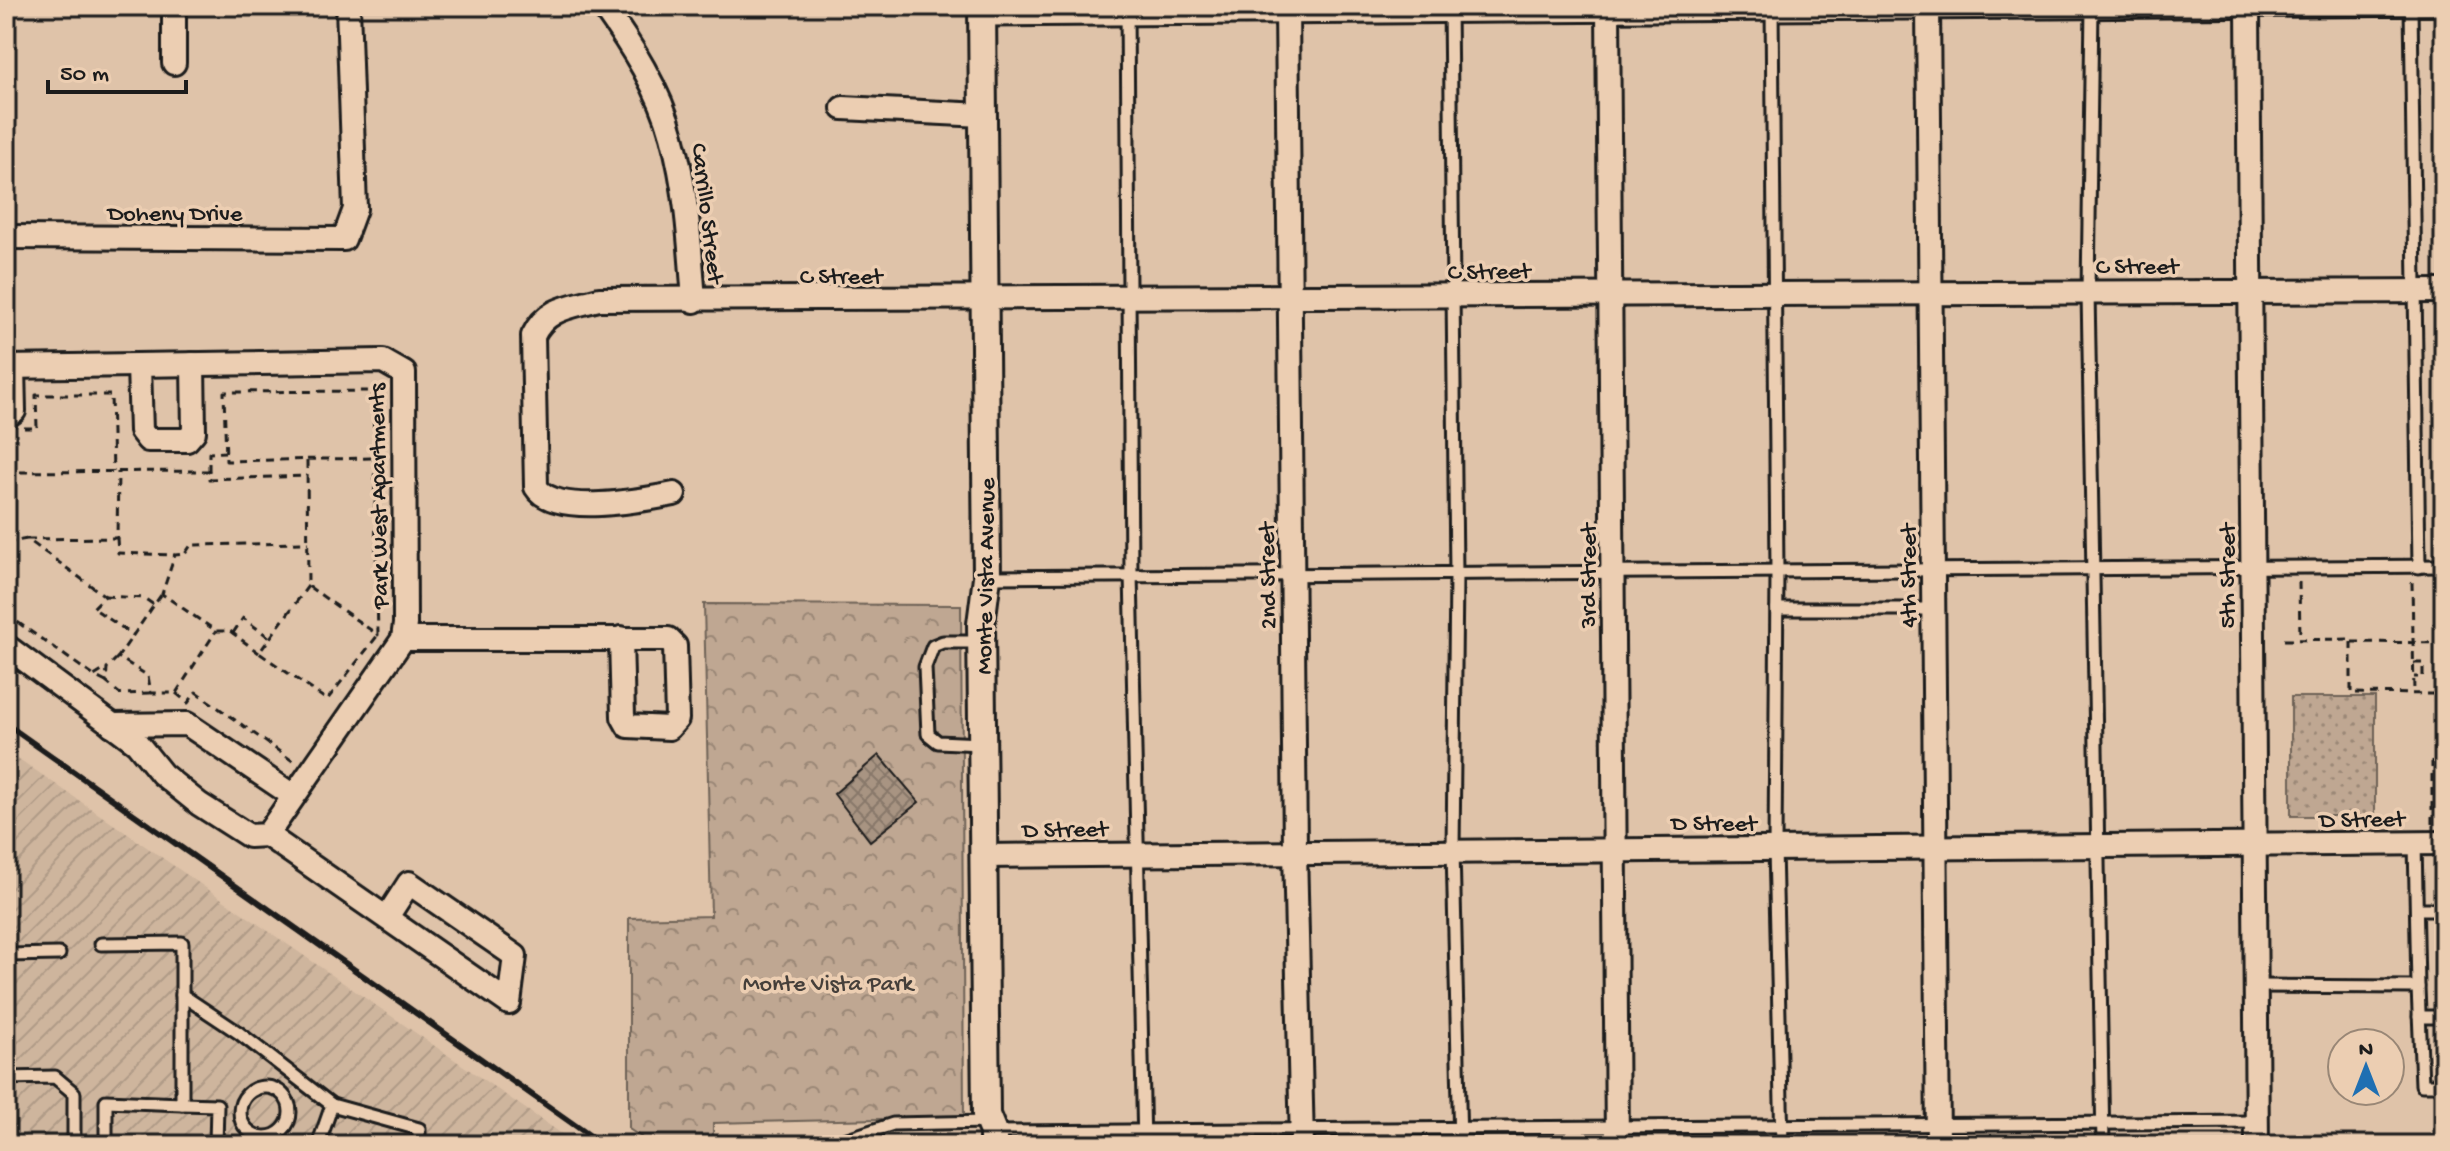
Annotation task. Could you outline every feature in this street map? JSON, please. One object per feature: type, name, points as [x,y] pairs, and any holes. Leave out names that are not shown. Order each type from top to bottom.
[{"type":"street","points":[[174,6],[174,63]]},
{"type":"street","name":"Doheny Drive","points":[[6,237],[344,239],[355,209],[348,6]]},
{"type":"street","name":"Carrillo Street","points":[[603,6],[633,48],[672,135],[688,220],[694,301]]},
{"type":"street","name":"5th Street","points":[[2248,8],[2257,1145]]},
{"type":"street","name":"4th Street","points":[[1928,10],[1938,1135]]},
{"type":"street","name":"2nd Street","points":[[1287,11],[1295,851],[1302,1137]]},
{"type":"street","name":"3rd Street","points":[[1608,11],[1617,1136]]},
{"type":"street","name":"Monte Vista Avenue","points":[[982,13],[987,577],[982,642],[986,1115],[991,1133]]},
{"type":"street","points":[[843,108],[983,115]]},
{"type":"street","name":"C Street","points":[[674,494],[635,502],[555,503],[542,497],[536,487],[533,352],[533,336],[539,321],[553,311],[599,299],[984,300],[1289,295],[1453,297],[2444,291]]},
{"type":"street","name":"Park West Apartments","points":[[14,422],[10,367],[383,361],[404,373],[403,639],[267,835]]},
{"type":"street","points":[[139,366],[141,431],[148,440],[187,440],[194,432],[193,364]]},
{"type":"street","name":"Park West Apartments","points":[[403,639],[621,638]]},
{"type":"street","points":[[6,646],[137,743],[162,774],[199,804],[249,836],[267,835],[509,1003],[515,956],[409,883],[387,917]]},
{"type":"street","points":[[112,725],[187,724],[292,795]]},
{"type":"street","name":"D Street","points":[[984,856],[2444,843]]},
{"type":"lane","points":[[1127,6],[1135,853],[1144,1145]]},
{"type":"lane","points":[[2411,8],[2419,567]]},
{"type":"lane","points":[[982,13],[1127,20],[1287,11],[2444,9]]},
{"type":"lane","points":[[1772,10],[1777,572],[1775,848],[1782,1145]]},
{"type":"lane","points":[[2092,10],[2088,292],[2103,1145]]},
{"type":"lane","points":[[1451,12],[1456,575],[1453,850],[1460,1145]]},
{"type":"lane","points":[[987,577],[2444,566]]},
{"type":"lane","points":[[1777,609],[1933,609]]},
{"type":"lane","points":[[982,642],[943,642],[933,646],[925,667],[925,723],[928,734],[938,742],[983,744]]},
{"type":"lane","points":[[2415,843],[2422,1085],[2444,1085]]},
{"type":"lane","points":[[2418,909],[2444,909]]},
{"type":"lane","points":[[101,944],[182,943],[182,1104]]},
{"type":"lane","points":[[6,955],[59,954]]},
{"type":"lane","points":[[2255,986],[2418,987]]},
{"type":"lane","points":[[182,995],[239,1033],[332,1105],[419,1129],[419,1145]]},
{"type":"lane","points":[[2419,1017],[2444,1017]]},
{"type":"lane","points":[[6,1078],[55,1077],[74,1093],[74,1145]]},
{"type":"lane","points":[[256,1088],[272,1088],[285,1097],[290,1120],[280,1132],[265,1141],[245,1128],[240,1106],[256,1088]]},
{"type":"lane","points":[[106,1145],[106,1101],[240,1106]]},
{"type":"lane","points":[[216,1145],[217,1105]]},
{"type":"lane","points":[[318,1145],[332,1105]]},
{"type":"lane","points":[[829,1145],[893,1124],[991,1133],[1144,1131],[1302,1137],[1460,1128],[1617,1136],[1782,1125],[1938,1135],[2103,1123],[2257,1122]]},
{"type":"path","points":[[162,594],[216,631],[233,633],[327,700],[378,635],[373,391],[224,392],[226,461],[374,458]]},
{"type":"path","points":[[14,422],[37,428],[36,395],[111,395],[118,553],[175,555],[185,554],[191,545],[308,543]]},
{"type":"path","points":[[225,452],[209,453],[209,479],[307,476]]},
{"type":"path","points":[[259,653],[308,586],[307,460]]},
{"type":"path","points":[[117,538],[7,542],[6,473],[209,471]]},
{"type":"path","points":[[27,539],[105,596],[144,598],[154,605]]},
{"type":"path","points":[[94,676],[118,657],[162,594],[175,555]]},
{"type":"path","points":[[2299,582],[2300,640]]},
{"type":"path","points":[[2412,582],[2414,694]]},
{"type":"path","points":[[308,586],[378,635]]},
{"type":"path","points":[[105,596],[93,608],[133,635]]},
{"type":"path","points":[[6,614],[120,694],[176,693],[188,703],[196,692],[309,772]]},
{"type":"path","points":[[233,633],[243,618],[270,638]]},
{"type":"path","points":[[176,693],[216,631]]},
{"type":"path","points":[[2284,640],[2444,643]]},
{"type":"path","points":[[2351,642],[2351,693],[2434,694],[2435,711],[2444,712]]},
{"type":"path","points":[[118,657],[148,676],[151,693]]},
{"type":"path","points":[[2414,663],[2423,663],[2423,677],[2414,677]]},
{"type":"path","points":[[106,682],[107,668]]},
{"type":"path","points":[[2432,824],[2432,758],[2444,758]]},
{"type":"shaded area","points":[[6,750],[578,1145],[6,1145]]},
{"type":"green space","name":"Monte Vista Park","points":[[704,604],[961,605],[964,1117],[713,1123],[713,1145],[653,1145],[629,1129],[629,918],[711,916]]},
{"type":"green space","points":[[2291,697],[2375,697],[2375,816],[2291,816]]},
{"type":"building","points":[[879,755],[919,802],[870,841],[834,794]]},
{"type":"railway","points":[[6,724],[603,1145]]}]
